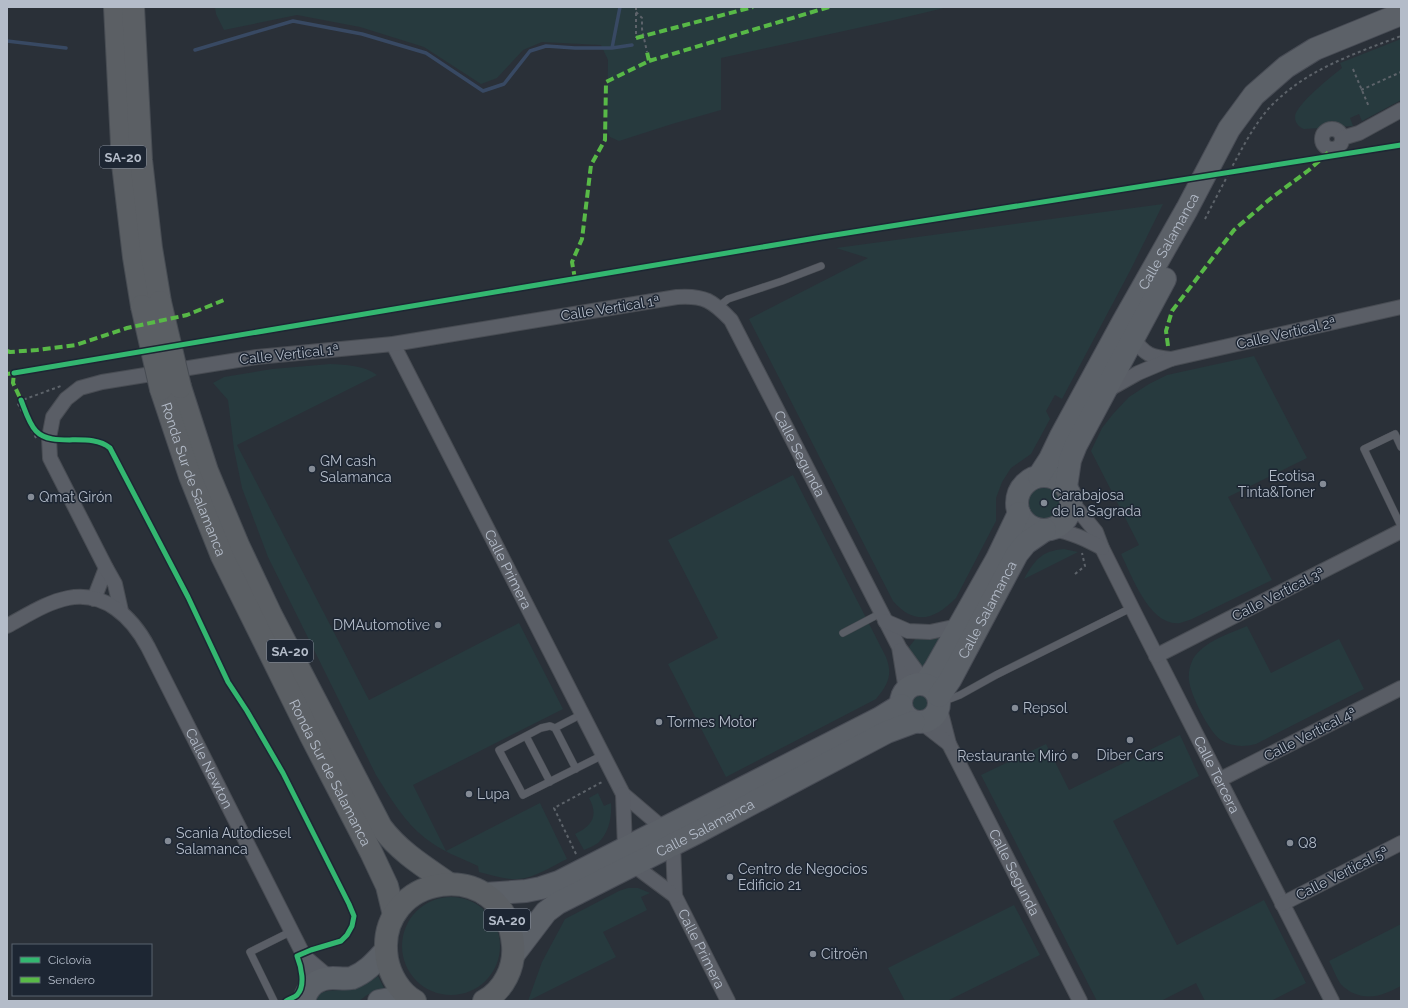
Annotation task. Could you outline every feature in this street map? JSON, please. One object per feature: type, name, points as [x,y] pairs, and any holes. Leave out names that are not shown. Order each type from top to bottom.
[{"type":"highway","name":"Ronda Sur de Salamanca","points":[[115,7],[123,164],[134,257],[151,304],[190,476],[222,556],[387,886],[394,915]]},
{"type":"highway","name":"Ronda Sur de Salamanca","points":[[133,7],[141,160],[151,248],[151,304]]},
{"type":"highway","name":"Ronda Sur de Salamanca","points":[[171,388],[238,545],[271,615],[381,827],[390,839],[412,859],[448,883]]},
{"type":"highway","name":"Ronda Sur de Salamanca","points":[[413,1000],[401,990],[393,978],[388,964],[386,950],[387,932],[394,915],[408,899],[426,887],[448,883],[467,886],[485,894],[502,910],[512,931],[514,954],[510,970],[502,985],[489,1000]]},
{"type":"main road","name":"Calle Salamanca","points":[[1234,144],[1229,129],[1254,95],[1286,67],[1315,50],[1401,14]]},
{"type":"main road","name":"Calle Salamanca","points":[[1068,494],[1070,460],[1076,445],[1234,144],[1266,100],[1297,74],[1321,61],[1401,30]]},
{"type":"main road","name":"Calle Salamanca","points":[[1039,476],[1050,459],[1061,436],[1120,329],[1197,214]]},
{"type":"main road","points":[[1039,476],[1057,479],[1068,494],[1068,515],[1064,521],[1049,530],[1032,528],[1022,519],[1019,513],[1017,502],[1020,490],[1028,481],[1039,476]]},
{"type":"main road","name":"Calle Salamanca","points":[[485,894],[526,891],[541,888],[628,856],[887,732],[933,719],[925,698],[935,669],[997,559],[1019,513]]},
{"type":"main road","name":"Calle Salamanca","points":[[668,837],[880,718],[925,698],[950,680],[1018,554],[1026,543],[1049,530]]},
{"type":"main road","points":[[918,722],[905,715],[925,698]]},
{"type":"main road","name":"Calle Salamanca","points":[[514,954],[546,912],[628,856]]},
{"type":"main road","points":[[306,995],[315,983],[330,978],[350,978],[359,974],[369,968],[386,950]]},
{"type":"main road","points":[[379,1001],[395,998],[413,1000]]},
{"type":"street","points":[[1342,138],[1359,133],[1401,110]]},
{"type":"street","name":"Calle Vertical 1ª","points":[[121,611],[115,584],[50,458],[43,440],[54,417],[66,399],[80,388],[95,384],[256,357],[393,344],[677,297],[701,297]]},
{"type":"street","name":"Calle Segunda","points":[[701,297],[711,301],[731,320],[1080,1001]]},
{"type":"street","name":"Calle Vertical 2ª","points":[[1104,392],[1138,373],[1172,359],[1401,307]]},
{"type":"street","name":"Calle Vertical 2ª","points":[[1133,338],[1141,349],[1156,357],[1172,359]]},
{"type":"street","name":"Calle Primera","points":[[393,344],[624,794],[668,837],[675,896],[728,1001]]},
{"type":"street","name":"Calle Tercera","points":[[1068,494],[1096,532],[1102,548],[1131,608],[1332,1001]]},
{"type":"street","points":[[1049,530],[1070,532],[1102,548]]},
{"type":"street","name":"Calle Vertical 3ª","points":[[1156,656],[1401,531]]},
{"type":"street","points":[[94,599],[106,568]]},
{"type":"street","name":"Calle Newton","points":[[7,626],[44,607],[67,598],[84,597],[106,602],[121,611],[131,622],[145,642],[304,956],[306,995]]},
{"type":"street","points":[[883,617],[908,631],[930,632],[958,626]]},
{"type":"street","name":"Calle Segunda","points":[[899,647],[925,698]]},
{"type":"street","name":"Calle Vertical 4ª","points":[[1219,780],[1401,688]]},
{"type":"street","name":"Calle Segunda","points":[[918,722],[949,744]]},
{"type":"street","name":"Calle Primera","points":[[624,794],[628,856],[675,896]]},
{"type":"street","name":"Calle Vertical 5ª","points":[[1282,904],[1401,843]]},
{"type":"street","name":"Calle Newton","points":[[304,956],[330,978]]},
{"type":"lane","points":[[718,307],[728,299],[821,266]]},
{"type":"lane","points":[[1401,447],[1395,434],[1364,449],[1401,526]]},
{"type":"lane","points":[[925,698],[960,695],[1131,608]]},
{"type":"lane","points":[[843,633],[883,617]]},
{"type":"lane","points":[[555,728],[582,714]]},
{"type":"lane","points":[[576,769],[555,728],[550,726],[541,728],[499,750],[523,795],[550,782],[576,769],[603,755]]},
{"type":"lane","points":[[526,736],[550,782]]},
{"type":"lane","points":[[274,1001],[250,952],[292,931]]},
{"type":"path","points":[[636,7],[636,38]]},
{"type":"path","points":[[636,12],[642,18],[642,29],[647,52]]},
{"type":"path","points":[[1197,214],[1234,144],[1270,107],[1301,81],[1334,62],[1401,36]]},
{"type":"path","points":[[1353,69],[1369,107]]},
{"type":"path","points":[[1361,90],[1401,72]]},
{"type":"path","points":[[1219,174],[1235,172]]},
{"type":"path","points":[[43,440],[17,402],[64,385]]},
{"type":"path","points":[[21,400],[35,431],[41,435],[43,440]]},
{"type":"path","points":[[1075,574],[1085,566],[1081,550]]},
{"type":"path","points":[[578,858],[554,808],[602,782]]},
{"type":"green space","points":[[215,7],[948,7],[721,58],[721,110],[619,141],[610,137],[607,130],[608,60],[601,45],[542,42],[523,50],[497,78],[481,84],[424,47],[360,27],[297,15],[224,30],[216,14]]},
{"type":"green space","points":[[1401,39],[1401,100],[1362,121],[1359,114],[1350,118],[1353,126],[1304,129],[1300,127],[1295,117],[1301,105],[1330,77],[1342,68],[1340,63]]},
{"type":"green space","points":[[1163,204],[1131,269],[1062,399],[1055,395],[1046,411],[1050,419],[1031,454],[1011,468],[1002,482],[996,498],[996,521],[956,598],[940,611],[924,617],[917,617],[901,609],[893,601],[749,319],[868,258],[836,248]]},
{"type":"green space","points":[[1254,356],[1307,458],[1228,497],[1272,580],[1192,619],[1180,623],[1169,622],[1160,617],[1151,609],[1143,598],[1121,554],[1139,545],[1091,451],[1102,428],[1113,414],[1129,397],[1149,384],[1167,375]]},
{"type":"green space","points":[[330,364],[361,367],[377,375],[237,445],[369,700],[519,623],[563,709],[413,785],[446,851],[540,803],[567,859],[537,874],[524,878],[508,879],[479,872],[478,866],[451,854],[438,847],[417,832],[410,824],[398,809],[376,775],[268,557],[242,488],[234,449],[228,400],[213,383],[224,377],[272,369]]},
{"type":"green space","points":[[793,475],[886,657],[889,669],[888,680],[884,689],[876,699],[726,777],[668,664],[718,638],[668,540]]},
{"type":"green space","points":[[1044,487],[1055,492],[1060,503],[1055,514],[1044,519],[1033,514],[1028,503],[1033,492]]},
{"type":"green space","points":[[1064,549],[1078,552],[1024,579],[1035,562],[1044,554]]},
{"type":"green space","points":[[1247,626],[1271,673],[1339,639],[1364,689],[1256,744],[1238,746],[1221,740],[1216,736],[1206,721],[1193,694],[1189,677],[1191,664],[1193,659],[1204,647],[1217,639]]},
{"type":"green space","points":[[942,635],[924,667],[918,664],[909,647],[917,637]]},
{"type":"green space","points":[[920,693],[926,696],[929,702],[926,708],[920,711],[914,708],[911,702],[914,696]]},
{"type":"green space","points":[[1180,735],[1199,776],[1113,821],[1177,945],[1264,900],[1306,983],[1271,1001],[1205,1001],[1196,983],[1161,1001],[1097,1001],[981,775],[1046,744],[1069,790]]},
{"type":"green space","points":[[598,793],[604,806],[611,803],[609,824],[602,839],[598,843],[584,850],[575,834],[590,824],[593,810],[589,798]]},
{"type":"green space","points":[[628,888],[638,888],[650,893],[641,897],[647,910],[603,932],[616,957],[528,1001],[542,962],[565,919],[619,891]]},
{"type":"green space","points":[[451,897],[470,901],[486,911],[496,927],[500,946],[496,965],[486,981],[470,991],[451,995],[432,991],[416,981],[406,965],[402,946],[406,927],[416,911],[432,901]]},
{"type":"green space","points":[[1014,905],[1040,955],[947,1001],[905,1001],[888,968]]},
{"type":"green space","points":[[1401,924],[1401,986],[1378,996],[1366,996],[1353,993],[1343,986],[1329,961]]},
{"type":"green space","points":[[378,976],[384,988],[367,995],[359,1001],[315,1001],[320,994],[324,992],[354,989],[366,984]]},
{"type":"waterway","points":[[612,48],[620,7]]},
{"type":"waterway","points":[[195,50],[293,21],[362,34],[426,53],[483,91],[504,84],[530,51],[546,46],[612,48],[632,45]]},
{"type":"waterway","points":[[7,41],[66,48]]},
{"type":"marked path","points":[[636,38],[753,7]]},
{"type":"marked path","points":[[649,61],[829,7]]},
{"type":"marked path","points":[[575,279],[572,262],[582,239],[591,165],[605,140],[606,82],[649,61],[647,52]]},
{"type":"marked path","points":[[1168,346],[1166,331],[1172,311],[1234,230],[1270,199],[1309,170],[1331,150]]},
{"type":"marked path","points":[[7,351],[37,350],[76,345],[127,328],[187,315],[224,300]]},
{"type":"marked path","points":[[7,374],[14,373],[13,383],[21,400]]},
{"type":"cycle path","points":[[14,373],[822,237],[1401,145]]},
{"type":"cycle path","points":[[21,400],[31,425],[43,436],[52,439],[92,441],[102,443],[110,448],[188,597],[228,682],[247,711],[283,773],[349,904],[354,916],[352,926],[347,935],[341,941],[297,956],[302,976],[301,987],[297,995],[286,1001]]},
{"type":"place","name":"GM cash Salamanca","points":[[312,469]]},
{"type":"place","name":"Ecotisa Tinta&Toner","points":[[1323,484]]},
{"type":"place","name":"Qmat Girón","points":[[31,497]]},
{"type":"place","name":"Carabajosa de la Sagrada","points":[[1044,503]]},
{"type":"place","name":"DMAutomotive","points":[[438,625]]},
{"type":"place","name":"Repsol","points":[[1015,708]]},
{"type":"place","name":"Tormes Motor","points":[[659,722]]},
{"type":"place","name":"Diber Cars","points":[[1130,740]]},
{"type":"place","name":"Restaurante Miró","points":[[1075,756]]},
{"type":"place","name":"Lupa","points":[[469,794]]},
{"type":"place","name":"Scania Autodiesel Salamanca","points":[[168,841]]},
{"type":"place","name":"Q8","points":[[1290,843]]},
{"type":"place","name":"Centro de Negocios Edificio 21","points":[[730,877]]},
{"type":"place","name":"Citroën","points":[[813,954]]}]
